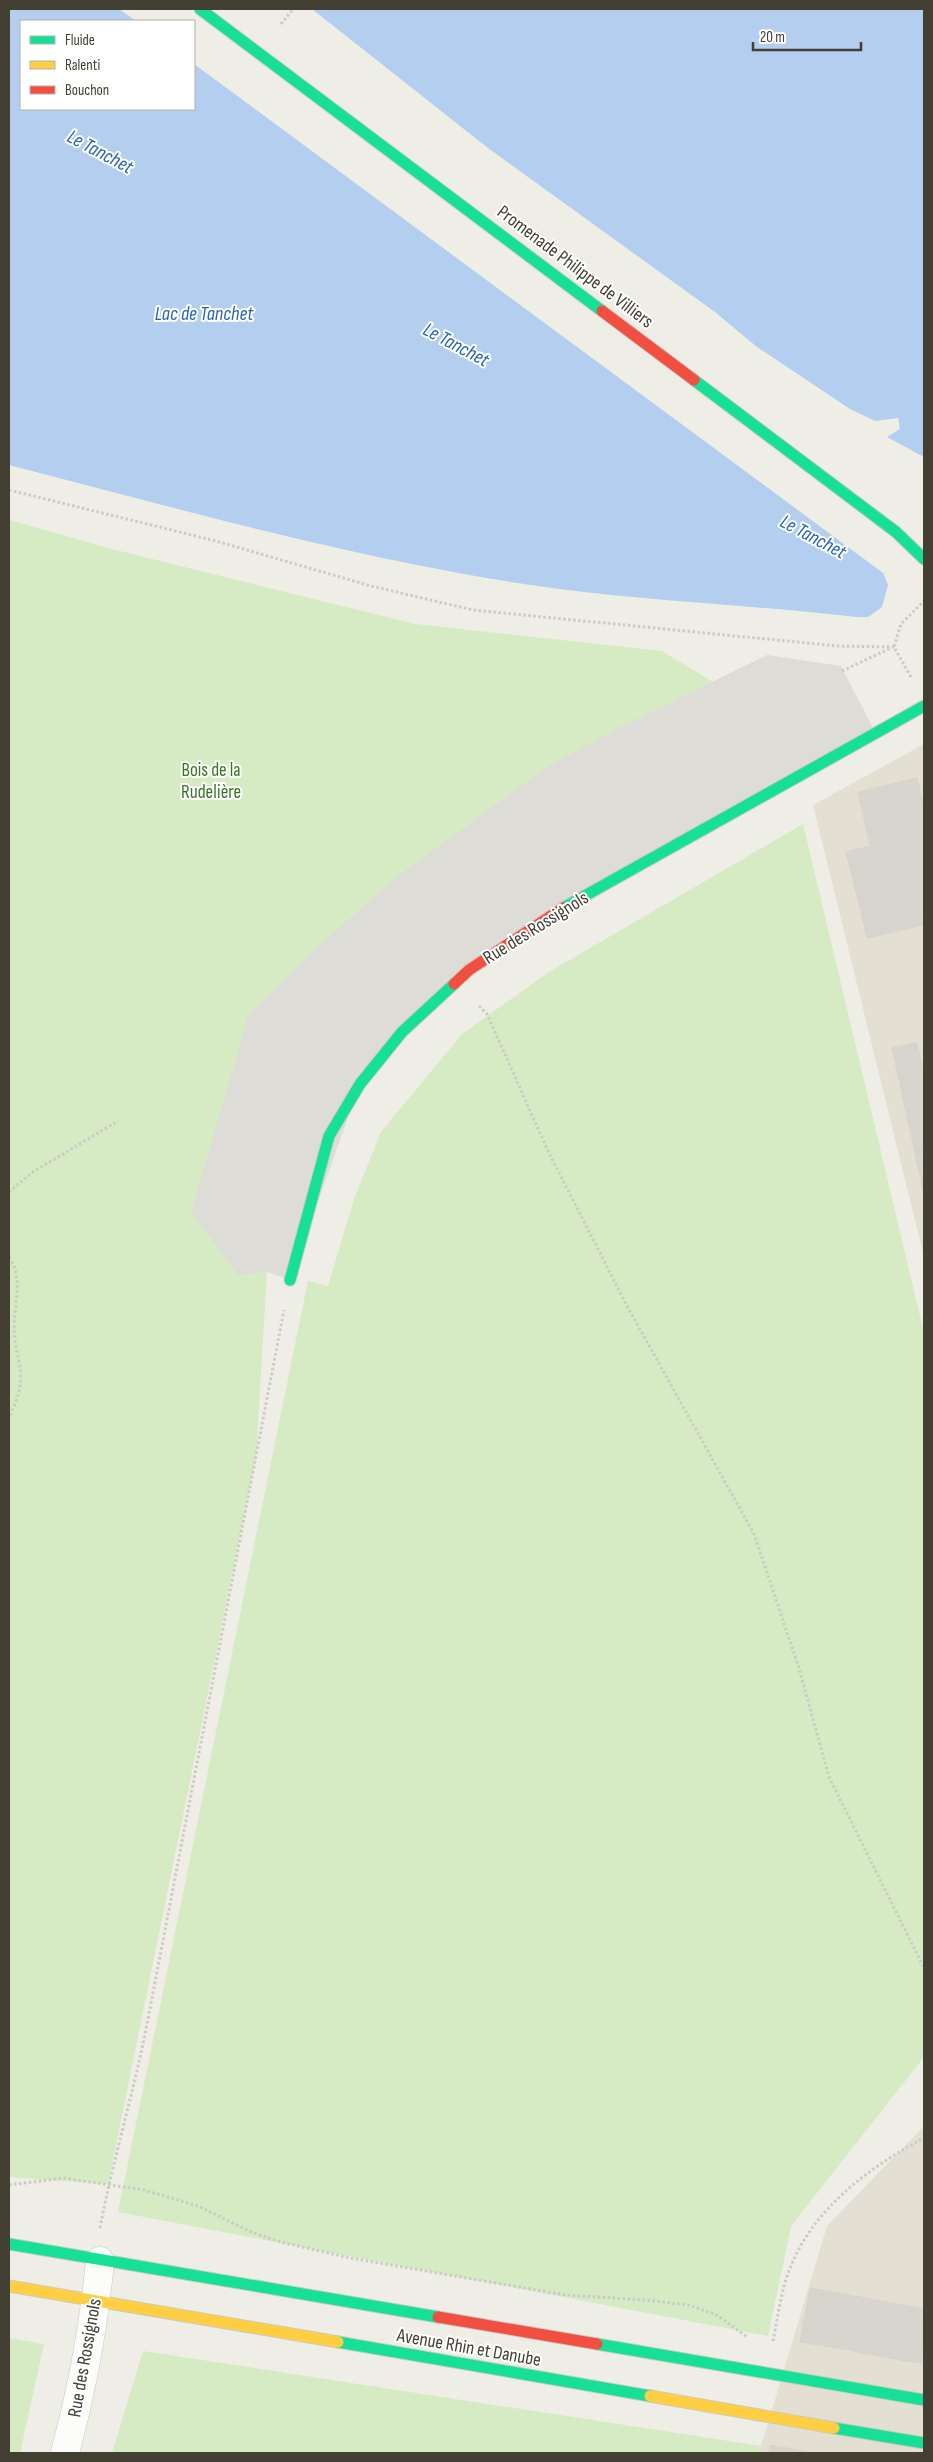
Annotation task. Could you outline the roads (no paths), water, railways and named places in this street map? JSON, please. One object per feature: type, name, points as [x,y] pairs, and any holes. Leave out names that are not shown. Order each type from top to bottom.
[{"type":"street","name":"Promenade Philippe de Villiers","points":[[200,9],[888,526],[924,559]]},
{"type":"street","name":"Rue des Rossignols","points":[[290,1280],[329,1136],[360,1084],[402,1032],[456,981],[469,970],[564,908],[924,706]]},
{"type":"street","name":"Avenue Rhin et Danube","points":[[9,2244],[924,2400]]},
{"type":"street","name":"Rue des Rossignols","points":[[65,2453],[80,2399],[96,2302],[100,2261]]},
{"type":"street","name":"Avenue Rhin et Danube","points":[[9,2286],[924,2444]]},
{"type":"water","name":"Lac de Tanchet","points":[[9,9],[119,9],[135,20],[20,20],[20,110],[195,110],[195,65],[883,573],[888,585],[882,607],[868,617],[565,590],[459,573],[329,546],[9,465]]},
{"type":"water","points":[[312,9],[924,9],[924,457],[887,437],[900,429],[898,418],[875,421],[850,409],[757,347],[715,312],[488,148]]},
{"type":"water label","name":"Le Tanchet","points":[[100,152]]},
{"type":"water label","name":"Le Tanchet","points":[[456,345]]},
{"type":"water label","name":"Le Tanchet","points":[[813,537]]},
{"type":"park label","name":"Bois de la Rudelière","points":[[211,781]]}]
